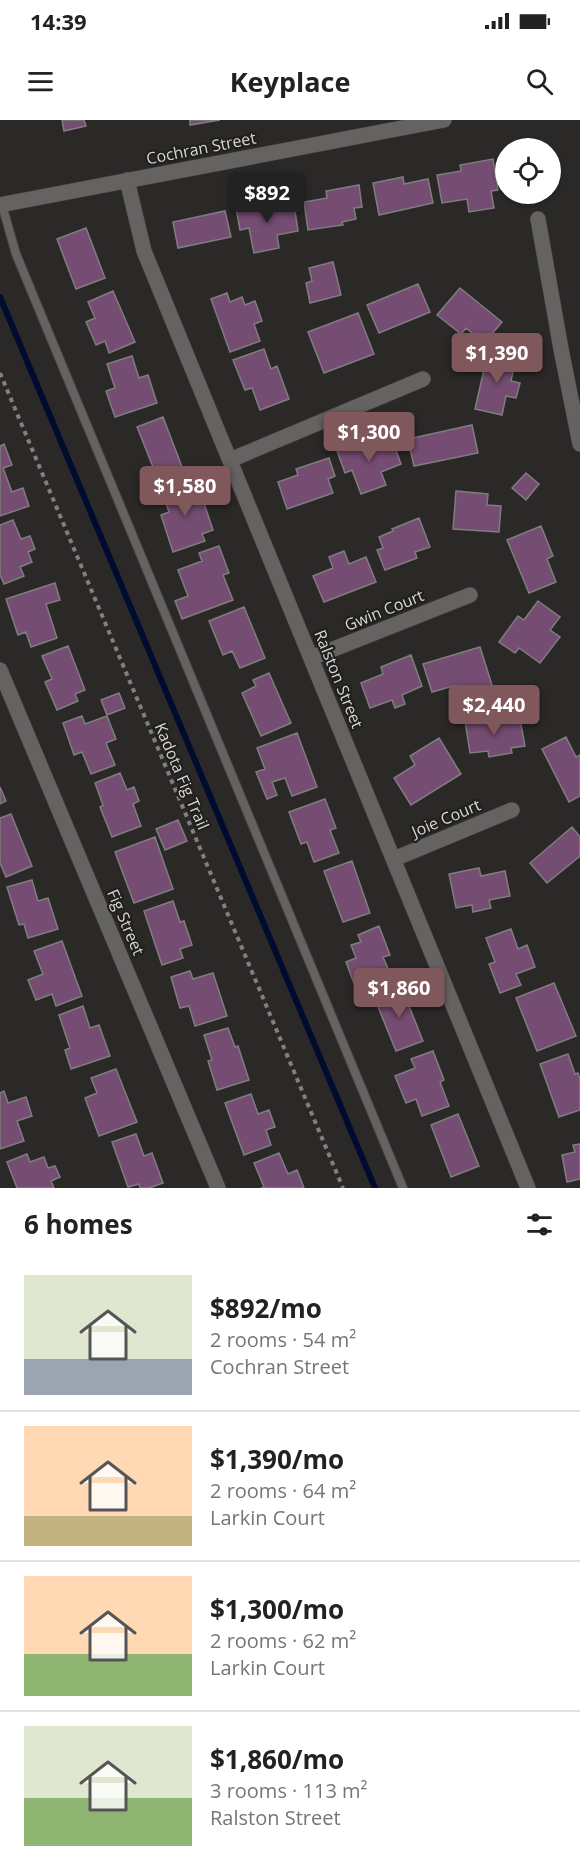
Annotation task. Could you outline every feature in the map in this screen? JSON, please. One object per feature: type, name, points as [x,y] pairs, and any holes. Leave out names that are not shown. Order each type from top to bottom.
[{"type":"street","name":"Cochran Street","points":[[1,205],[444,120]]},
{"type":"street","name":"Ralston Street","points":[[127,180],[144,251],[528,1188]]},
{"type":"street","points":[[538,219],[580,444]]},
{"type":"street","points":[[230,460],[423,379]]},
{"type":"street","name":"Gwin Court","points":[[311,658],[470,595]]},
{"type":"street","name":"Fig Street","points":[[0,670],[218,1188]]},
{"type":"street","name":"Joie Court","points":[[394,859],[512,810]]},
{"type":"lane","points":[[1,205],[16,254],[403,1188]]},
{"type":"path","name":"Kadota Fig Trail","points":[[0,373],[343,1188]]},
{"type":"building","points":[[62,120],[84,120],[86,126],[64,131]]},
{"type":"building","points":[[190,120],[220,120],[190,125]]},
{"type":"building","points":[[493,159],[495,190],[491,191],[494,208],[469,212],[467,199],[442,203],[437,175],[461,171],[460,165]]},
{"type":"building","points":[[403,177],[404,184],[428,179],[433,203],[379,215],[373,183]]},
{"type":"building","points":[[359,185],[362,207],[354,208],[356,219],[342,222],[343,225],[308,230],[304,202],[327,198],[326,191]]},
{"type":"building","points":[[269,202],[270,208],[294,204],[298,231],[277,235],[279,248],[254,253],[249,228],[240,230],[236,208]]},
{"type":"building","points":[[225,211],[231,237],[178,248],[173,222]]},
{"type":"building","points":[[86,228],[105,278],[76,289],[57,239]]},
{"type":"building","points":[[333,262],[341,295],[310,303],[306,283],[312,281],[309,268]]},
{"type":"building","points":[[418,284],[430,312],[379,333],[367,305]]},
{"type":"building","points":[[460,288],[502,322],[484,343],[466,328],[461,334],[437,315]]},
{"type":"building","points":[[113,291],[135,342],[109,353],[105,341],[96,345],[86,322],[95,318],[88,302]]},
{"type":"building","points":[[227,293],[230,302],[242,297],[245,305],[255,301],[262,321],[254,324],[260,341],[230,352],[211,299]]},
{"type":"building","points":[[358,313],[374,354],[324,373],[308,332]]},
{"type":"building","points":[[264,349],[271,369],[277,366],[289,399],[260,410],[252,388],[245,390],[233,360]]},
{"type":"building","points":[[488,352],[516,358],[511,381],[520,383],[516,398],[506,396],[502,415],[475,409]]},
{"type":"building","points":[[132,356],[139,378],[148,375],[157,403],[115,417],[106,391],[115,388],[107,364]]},
{"type":"building","points":[[163,417],[184,472],[159,482],[137,427]]},
{"type":"building","points":[[472,425],[478,453],[414,466],[408,439]]},
{"type":"building","points":[[392,439],[401,464],[381,472],[386,485],[361,494],[352,470],[345,473],[337,451],[367,440],[369,447]]},
{"type":"building","points":[[4,444],[12,465],[3,468],[12,492],[23,488],[29,506],[0,516],[0,446]]},
{"type":"building","points":[[329,458],[335,476],[328,479],[333,493],[287,509],[278,482],[298,475],[296,469]]},
{"type":"building","points":[[526,473],[539,484],[526,500],[512,488]]},
{"type":"building","points":[[187,481],[195,503],[203,500],[213,530],[202,534],[205,541],[173,552],[161,515],[169,512],[161,490]]},
{"type":"building","points":[[456,491],[488,494],[487,505],[501,506],[499,532],[453,529]]},
{"type":"building","points":[[419,518],[430,547],[415,552],[417,558],[385,570],[377,550],[383,548],[379,537]]},
{"type":"building","points":[[13,520],[21,539],[30,536],[35,549],[28,552],[32,562],[20,567],[24,576],[4,584],[0,575],[0,525]]},
{"type":"building","points":[[541,526],[553,556],[547,559],[556,582],[529,593],[507,540]]},
{"type":"building","points":[[219,546],[229,573],[223,575],[233,600],[182,619],[175,601],[188,596],[178,570],[202,561],[199,553]]},
{"type":"building","points":[[344,551],[349,564],[366,557],[376,582],[324,602],[313,576],[333,568],[329,557]]},
{"type":"building","points":[[55,583],[60,600],[46,604],[57,638],[31,647],[26,632],[18,635],[6,599]]},
{"type":"building","points":[[538,601],[560,617],[550,630],[560,637],[540,663],[519,648],[515,653],[499,642],[518,616],[524,620]]},
{"type":"building","points":[[244,607],[265,658],[240,668],[232,651],[223,655],[209,621]]},
{"type":"building","points":[[68,646],[85,690],[75,694],[78,701],[57,710],[45,682],[52,679],[42,656]]},
{"type":"building","points":[[480,647],[492,685],[456,696],[453,686],[432,692],[423,664]]},
{"type":"building","points":[[411,655],[422,686],[402,695],[405,704],[395,708],[392,700],[370,708],[361,683],[383,674],[381,667]]},
{"type":"building","points":[[269,673],[291,723],[261,736],[242,693],[256,686],[253,680]]},
{"type":"building","points":[[119,693],[125,708],[107,715],[101,700]]},
{"type":"building","points":[[82,716],[85,724],[107,716],[116,739],[106,743],[115,765],[91,774],[82,752],[74,755],[63,723]]},
{"type":"building","points":[[500,716],[501,722],[520,719],[525,746],[511,748],[512,753],[489,757],[488,751],[470,753],[465,721]]},
{"type":"building","points":[[297,733],[317,787],[292,796],[285,778],[272,782],[277,795],[267,799],[256,772],[265,769],[257,748]]},
{"type":"building","points":[[566,737],[576,757],[580,755],[580,796],[569,802],[542,749]]},
{"type":"building","points":[[439,738],[461,774],[411,805],[394,778],[415,765],[410,756]]},
{"type":"building","points":[[120,773],[127,790],[134,787],[139,801],[133,804],[141,826],[112,837],[100,807],[103,805],[95,783]]},
{"type":"building","points":[[0,787],[6,801],[0,804]]},
{"type":"building","points":[[325,799],[336,828],[330,830],[339,853],[314,862],[307,842],[301,844],[289,812]]},
{"type":"building","points":[[11,814],[32,866],[6,877],[0,863],[0,818]]},
{"type":"building","points":[[178,820],[187,841],[165,850],[156,829]]},
{"type":"building","points":[[572,827],[580,837],[580,856],[547,883],[530,863]]},
{"type":"building","points":[[155,837],[173,889],[134,903],[115,852]]},
{"type":"building","points":[[352,861],[370,913],[343,922],[324,871]]},
{"type":"building","points":[[479,868],[481,876],[505,871],[510,896],[489,900],[491,908],[473,912],[472,905],[456,908],[449,874]]},
{"type":"building","points":[[32,880],[38,901],[48,898],[58,929],[28,938],[24,924],[19,925],[7,887]]},
{"type":"building","points":[[173,901],[180,922],[184,921],[192,945],[180,949],[183,958],[162,965],[144,911]]},
{"type":"building","points":[[379,926],[390,955],[383,957],[393,980],[358,994],[346,962],[356,958],[351,945],[361,942],[358,935]]},
{"type":"building","points":[[511,929],[518,949],[527,945],[535,967],[516,974],[521,985],[500,993],[489,964],[495,962],[486,938]]},
{"type":"building","points":[[62,941],[82,996],[56,1006],[52,994],[36,1000],[28,980],[43,974],[34,951]]},
{"type":"building","points":[[190,971],[193,979],[213,973],[227,1016],[195,1026],[189,1006],[180,1008],[171,977]]},
{"type":"building","points":[[554,983],[576,1036],[537,1051],[516,998]]},
{"type":"building","points":[[401,986],[423,1041],[396,1051],[374,997]]},
{"type":"building","points":[[83,1006],[90,1028],[99,1025],[110,1056],[71,1069],[65,1050],[70,1048],[59,1015]]},
{"type":"building","points":[[228,1028],[235,1047],[238,1046],[249,1080],[217,1090],[208,1061],[212,1060],[204,1035]]},
{"type":"building","points":[[433,1051],[444,1080],[440,1082],[449,1106],[422,1116],[416,1099],[406,1103],[395,1076],[415,1068],[411,1059]]},
{"type":"building","points":[[568,1054],[575,1074],[578,1073],[580,1079],[580,1110],[559,1117],[540,1064]]},
{"type":"building","points":[[116,1069],[137,1122],[99,1136],[85,1098],[97,1093],[91,1078]]},
{"type":"building","points":[[4,1091],[8,1103],[26,1097],[32,1116],[17,1121],[24,1141],[0,1149],[0,1093]]},
{"type":"building","points":[[251,1094],[258,1114],[269,1110],[275,1127],[266,1130],[271,1145],[244,1155],[225,1103]]},
{"type":"building","points":[[458,1114],[479,1166],[451,1177],[431,1125]]},
{"type":"building","points":[[136,1134],[144,1156],[152,1153],[163,1183],[149,1188],[140,1188],[139,1184],[128,1187],[112,1142]]},
{"type":"building","points":[[580,1144],[580,1179],[567,1182],[562,1155],[575,1152],[573,1145]]},
{"type":"building","points":[[279,1153],[288,1174],[297,1170],[304,1188],[261,1188],[264,1187],[254,1163]]},
{"type":"building","points":[[27,1154],[30,1162],[44,1157],[48,1168],[55,1166],[60,1177],[51,1181],[54,1188],[17,1188],[7,1162]]},
{"type":"waterway","points":[[0,297],[375,1188]]}]
